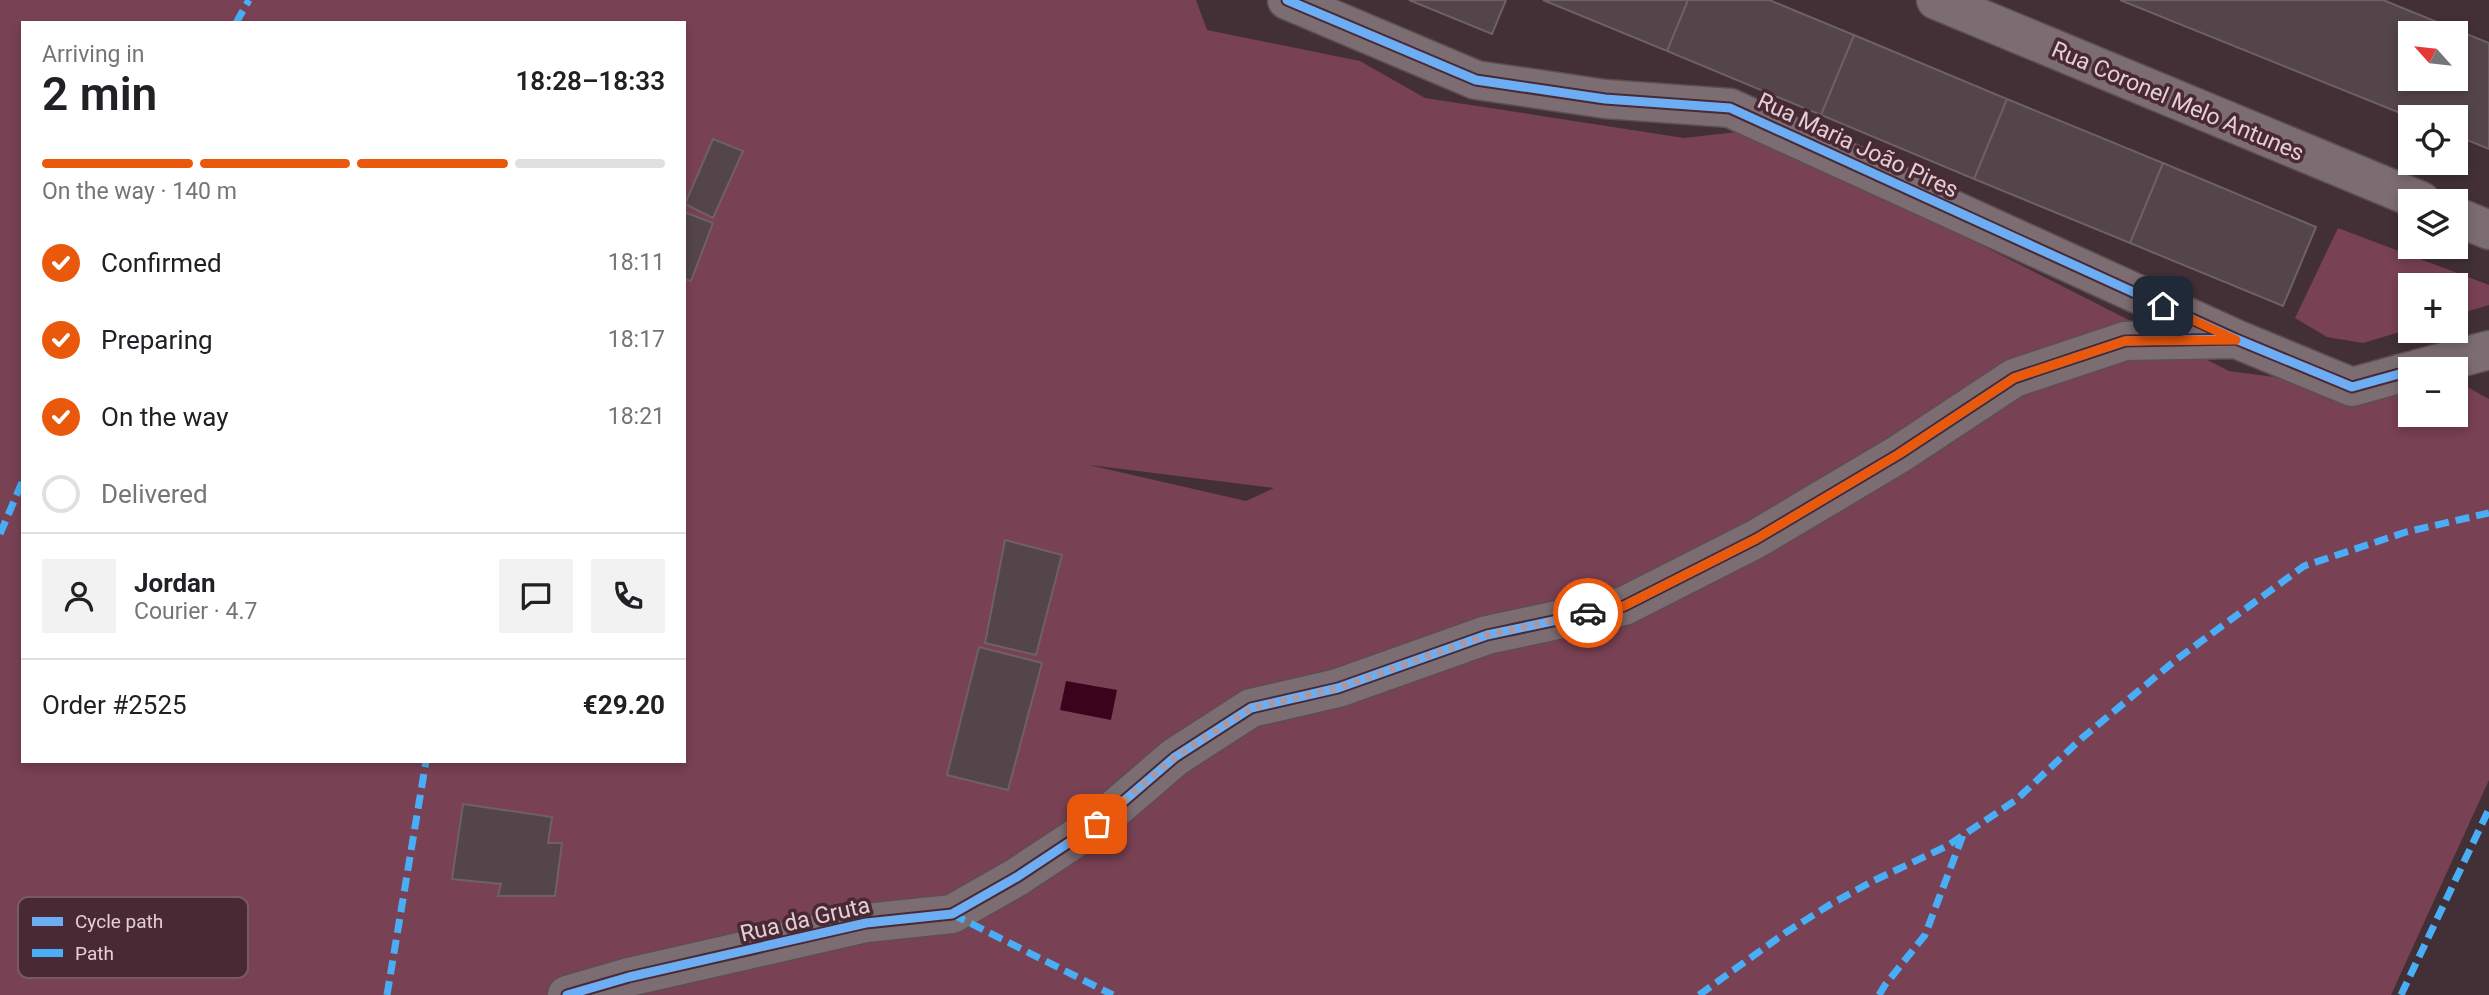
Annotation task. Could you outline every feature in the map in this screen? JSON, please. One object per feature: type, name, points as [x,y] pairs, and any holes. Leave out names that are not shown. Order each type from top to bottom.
[{"type":"street","name":"Rua Maria João Pires","points":[[1287,0],[1476,80],[1605,99],[1730,108],[2236,340]]},
{"type":"street","name":"Rua Coronel Melo Antunes","points":[[1936,0],[2398,191]]},
{"type":"street","points":[[2468,220],[2489,229]]},
{"type":"street","name":"Rua da Gruta","points":[[567,995],[629,977],[866,923],[952,914],[1017,877],[1085,831],[1175,757],[1251,708],[1338,688],[1487,635],[1624,606],[1756,539],[1899,454],[2014,378],[2125,341],[2236,340],[2352,387],[2398,374]]},
{"type":"street","points":[[2462,357],[2489,350]]},
{"type":"shaded area","points":[[0,0],[1196,0],[1207,30],[1360,61],[1425,98],[1684,138],[1755,130],[2229,371],[2352,387],[2398,379],[2398,427],[2468,427],[2468,387],[2489,399],[2489,780],[2391,995],[0,995]],"holes":[[[1089,465],[1090,465],[1274,488],[1246,501]]]},
{"type":"shaded area","points":[[2338,228],[2398,251],[2398,259],[2420,259],[2457,273],[2398,273],[2398,333],[2363,343],[2327,337],[2295,318]]},
{"type":"shaded area","points":[[2468,277],[2489,285],[2489,305],[2468,311]]},
{"type":"shaded area","points":[[1066,681],[1117,690],[1111,720],[1060,710]]},
{"type":"building","points":[[1409,0],[1506,0],[1492,34]]},
{"type":"building","points":[[1543,0],[1688,0],[1667,51]]},
{"type":"building","points":[[1688,0],[1769,0],[1854,35],[1821,115],[1667,51]]},
{"type":"building","points":[[2120,0],[2383,0],[2435,21],[2398,21],[2398,91],[2468,91],[2468,34],[2489,43],[2489,149],[2468,140],[2468,105],[2398,105],[2398,112]]},
{"type":"building","points":[[1854,35],[2007,99],[1974,179],[1821,115]]},
{"type":"building","points":[[2007,99],[2163,163],[2130,243],[1974,179]]},
{"type":"building","points":[[713,139],[743,151],[713,218],[686,204]]},
{"type":"building","points":[[2163,163],[2316,227],[2283,306],[2130,243]]},
{"type":"building","points":[[686,213],[713,223],[691,281],[686,280]]},
{"type":"building","points":[[1005,540],[1062,555],[1036,655],[985,643]]},
{"type":"building","points":[[979,647],[1042,663],[1008,790],[947,775]]},
{"type":"building","points":[[463,804],[552,817],[548,843],[562,843],[555,896],[498,896],[501,884],[452,879]]},
{"type":"marked path","points":[[237,21],[249,0]]},
{"type":"marked path","points":[[0,534],[21,485]]},
{"type":"marked path","points":[[1699,995],[1785,933],[1831,904],[1947,846],[2016,800],[2082,738],[2177,659],[2304,566],[2406,532],[2489,513]]},
{"type":"marked path","points":[[387,995],[426,763]]},
{"type":"marked path","points":[[2401,995],[2489,809]]},
{"type":"marked path","points":[[1879,995],[1925,935],[1963,835]]},
{"type":"marked path","points":[[952,914],[1113,995]]},
{"type":"cycle path","points":[[1287,0],[1476,80],[1605,99],[1730,108],[2236,339],[2352,387],[2398,374]]},
{"type":"cycle path","points":[[567,995],[629,977],[866,923],[952,914],[1017,877],[1097,824],[1175,757],[1251,708],[1338,688],[1487,635],[1624,606],[1756,539],[1899,454],[2014,378],[2125,341],[2236,339]]},
{"type":"way so far","points":[[1097,824],[1175,757],[1251,708],[1338,688],[1487,635],[1588,613]]},
{"type":"route","points":[[1588,613],[1624,606],[1756,539],[1899,454],[2014,378],[2125,341],[2236,340],[2163,306]]}]
